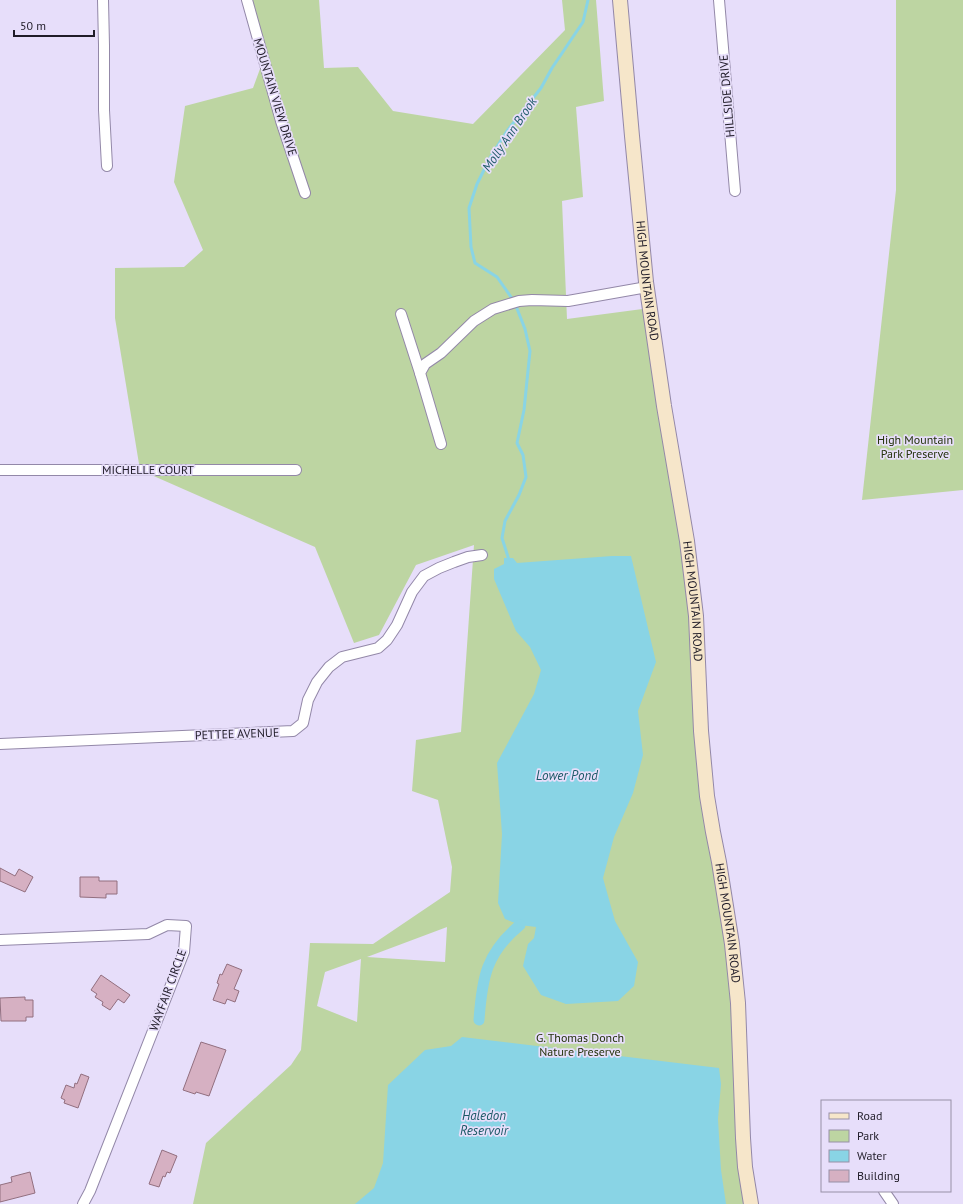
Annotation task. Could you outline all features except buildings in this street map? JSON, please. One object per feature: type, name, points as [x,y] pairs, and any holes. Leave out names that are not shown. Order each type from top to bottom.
[{"type":"main road","name":"HIGH MOUNTAIN ROAD","points":[[620,0],[647,287],[664,406],[687,541],[696,616],[702,738],[707,796],[732,944],[738,1003],[745,1167],[751,1204]]},
{"type":"street","points":[[103,0],[104,110],[107,166]]},
{"type":"street","name":"MOUNTAIN VIEW DRIVE","points":[[247,0],[281,121],[305,193]]},
{"type":"street","name":"HILLSIDE DRIVE","points":[[719,0],[735,191]]},
{"type":"street","points":[[420,373],[425,364],[441,353],[474,321],[493,309],[514,302],[532,300],[568,301],[647,287]]},
{"type":"street","points":[[401,314],[441,444]]},
{"type":"street","name":"MICHELLE COURT","points":[[0,470],[296,470]]},
{"type":"street","name":"PETTEE AVENUE","points":[[0,744],[293,731],[303,723],[308,700],[317,682],[329,667],[342,657],[378,648],[387,640],[397,625],[412,592],[424,576],[454,562],[482,554]]},
{"type":"street","name":"WAYFAIR CIRCLE","points":[[0,940],[148,934],[167,925],[186,926],[184,952],[90,1191],[83,1204]]},
{"type":"street","points":[[885,1192],[893,1204]]},
{"type":"green space","name":"G. Thomas Donch Nature Preserve","points":[[250,0],[319,0],[324,68],[358,67],[393,111],[473,124],[565,30],[562,0],[596,0],[604,101],[576,107],[583,197],[562,201],[567,319],[650,308],[687,541],[751,1204],[193,1204],[206,1143],[291,1065],[301,1050],[310,943],[373,944],[450,892],[452,867],[438,800],[412,791],[416,740],[461,732],[474,545],[416,565],[379,635],[354,643],[315,547],[140,470],[115,318],[115,268],[184,267],[203,250],[174,182],[185,106],[253,88],[264,58]],"holes":[[[447,927],[445,962],[367,957]],[[361,959],[357,1022],[317,1006],[325,972]]]},
{"type":"green space","name":"High Mountain Park Preserve","points":[[896,0],[963,0],[963,490],[862,500],[896,190]]},
{"type":"water","name":"Lower Pond","points":[[631,556],[656,662],[638,711],[643,755],[633,793],[614,837],[603,878],[615,921],[638,962],[634,986],[618,1001],[566,1004],[541,995],[523,966],[528,944],[534,938],[536,927],[520,925],[505,919],[498,903],[502,834],[497,763],[534,694],[541,670],[530,647],[516,631],[494,579],[494,569],[504,564],[504,558],[513,558],[517,563]]},
{"type":"water","name":"Haledon Reservoir","points":[[462,1037],[719,1068],[721,1084],[718,1119],[721,1170],[726,1204],[355,1204],[374,1188],[383,1163],[388,1085],[425,1050],[451,1046]]},
{"type":"waterway","name":"Molly Ann Brook","points":[[509,560],[502,538],[505,521],[519,495],[526,477],[523,455],[517,443],[524,410],[530,351],[525,329],[511,297],[497,277],[475,263],[471,247],[469,208],[477,184],[491,156],[507,131],[541,88],[552,68],[583,22],[588,0]]},
{"type":"waterway","points":[[479,1020],[484,979],[488,967],[500,946],[520,925]]}]
